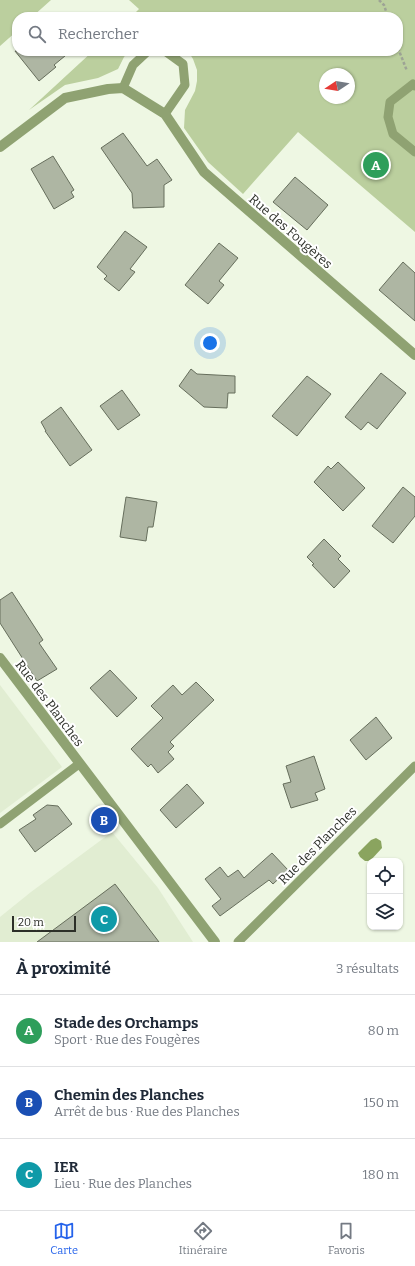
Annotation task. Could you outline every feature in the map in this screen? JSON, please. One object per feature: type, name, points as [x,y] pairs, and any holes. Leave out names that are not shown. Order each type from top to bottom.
[{"type":"street","name":"Rue des Fougères","points":[[123,88],[165,114],[204,172],[415,355]]},
{"type":"street","points":[[0,147],[65,98],[108,89],[123,88]]},
{"type":"street","name":"Rue des Planches","points":[[0,658],[214,942]]},
{"type":"lane","points":[[123,88],[133,65],[143,56]]},
{"type":"lane","points":[[165,114],[185,85],[182,64],[172,56]]},
{"type":"lane","points":[[414,85],[390,102],[388,117],[393,134],[415,152]]},
{"type":"lane","name":"Rue des Planches","points":[[0,824],[79,764]]},
{"type":"lane","name":"Rue des Planches","points":[[238,942],[415,766]]},
{"type":"path","points":[[379,0],[384,5],[386,12]]},
{"type":"path","points":[[401,56],[414,85]]},
{"type":"shaded area","points":[[0,0],[51,0],[38,12],[12,12],[12,35],[0,46]]},
{"type":"shaded area","points":[[129,0],[415,0],[415,232],[298,132],[243,194],[208,162],[184,128],[185,110],[195,91],[197,81],[197,70],[191,56],[403,56],[403,12],[136,12],[139,9]]},
{"type":"shaded area","points":[[88,56],[125,56],[118,69],[98,78],[65,85],[29,110]]},
{"type":"shaded area","points":[[0,685],[62,767],[0,813]]},
{"type":"shaded area","points":[[112,832],[158,888],[193,942],[0,942],[0,917]]},
{"type":"shaded area","points":[[376,838],[381,841],[382,848],[373,858],[367,858],[367,861],[365,861],[358,853],[371,840]]},
{"type":"building","points":[[19,56],[65,56],[54,65],[56,67],[39,81]]},
{"type":"building","points":[[123,133],[147,166],[157,159],[172,180],[164,185],[164,207],[133,208],[132,193],[101,148]]},
{"type":"building","points":[[53,156],[74,190],[71,192],[74,197],[54,209],[31,169]]},
{"type":"building","points":[[295,177],[328,205],[307,230],[273,202]]},
{"type":"building","points":[[125,231],[147,247],[130,269],[135,272],[119,291],[104,279],[107,276],[97,267]]},
{"type":"building","points":[[219,243],[238,258],[219,281],[224,285],[208,304],[185,285]]},
{"type":"building","points":[[403,262],[415,273],[415,321],[379,290]]},
{"type":"building","points":[[191,369],[197,374],[235,376],[235,393],[228,393],[227,408],[204,407],[179,386]]},
{"type":"building","points":[[381,373],[406,393],[377,429],[368,422],[361,430],[345,417]]},
{"type":"building","points":[[307,376],[331,394],[297,436],[272,416]]},
{"type":"building","points":[[122,390],[140,415],[118,430],[100,406]]},
{"type":"building","points":[[61,407],[92,450],[70,466],[45,431],[41,422]]},
{"type":"building","points":[[338,462],[365,488],[343,511],[314,482],[328,466],[331,469]]},
{"type":"building","points":[[403,487],[415,497],[415,516],[393,543],[372,526]]},
{"type":"building","points":[[126,497],[157,502],[153,527],[148,527],[146,541],[120,537]]},
{"type":"building","points":[[324,539],[341,556],[338,559],[350,571],[334,588],[312,565],[314,564],[307,557]]},
{"type":"building","points":[[12,592],[43,640],[39,643],[57,669],[37,681],[0,623],[0,600]]},
{"type":"building","points":[[110,670],[137,698],[117,717],[90,688]]},
{"type":"building","points":[[196,682],[214,700],[170,742],[174,746],[168,752],[174,759],[158,773],[151,764],[148,767],[131,749],[163,718],[151,706],[173,685],[182,695]]},
{"type":"building","points":[[376,717],[392,738],[366,760],[350,740]]},
{"type":"building","points":[[314,756],[325,789],[315,793],[318,800],[291,808],[283,784],[291,782],[286,766]]},
{"type":"building","points":[[187,784],[204,803],[176,828],[160,810]]},
{"type":"building","points":[[47,805],[58,806],[72,824],[35,852],[19,830],[36,819],[33,815]]},
{"type":"building","points":[[272,853],[288,870],[273,884],[269,880],[220,916],[212,906],[221,899],[205,879],[220,867],[228,877],[238,870],[244,878]]},
{"type":"building","points":[[115,884],[159,942],[37,942],[103,893]]},
{"type":"place","name":"Stade des Orchamps","points":[[376,165]]},
{"type":"place","name":"Chemin des Planches","points":[[104,820]]},
{"type":"place","name":"IER","points":[[104,919]]}]
